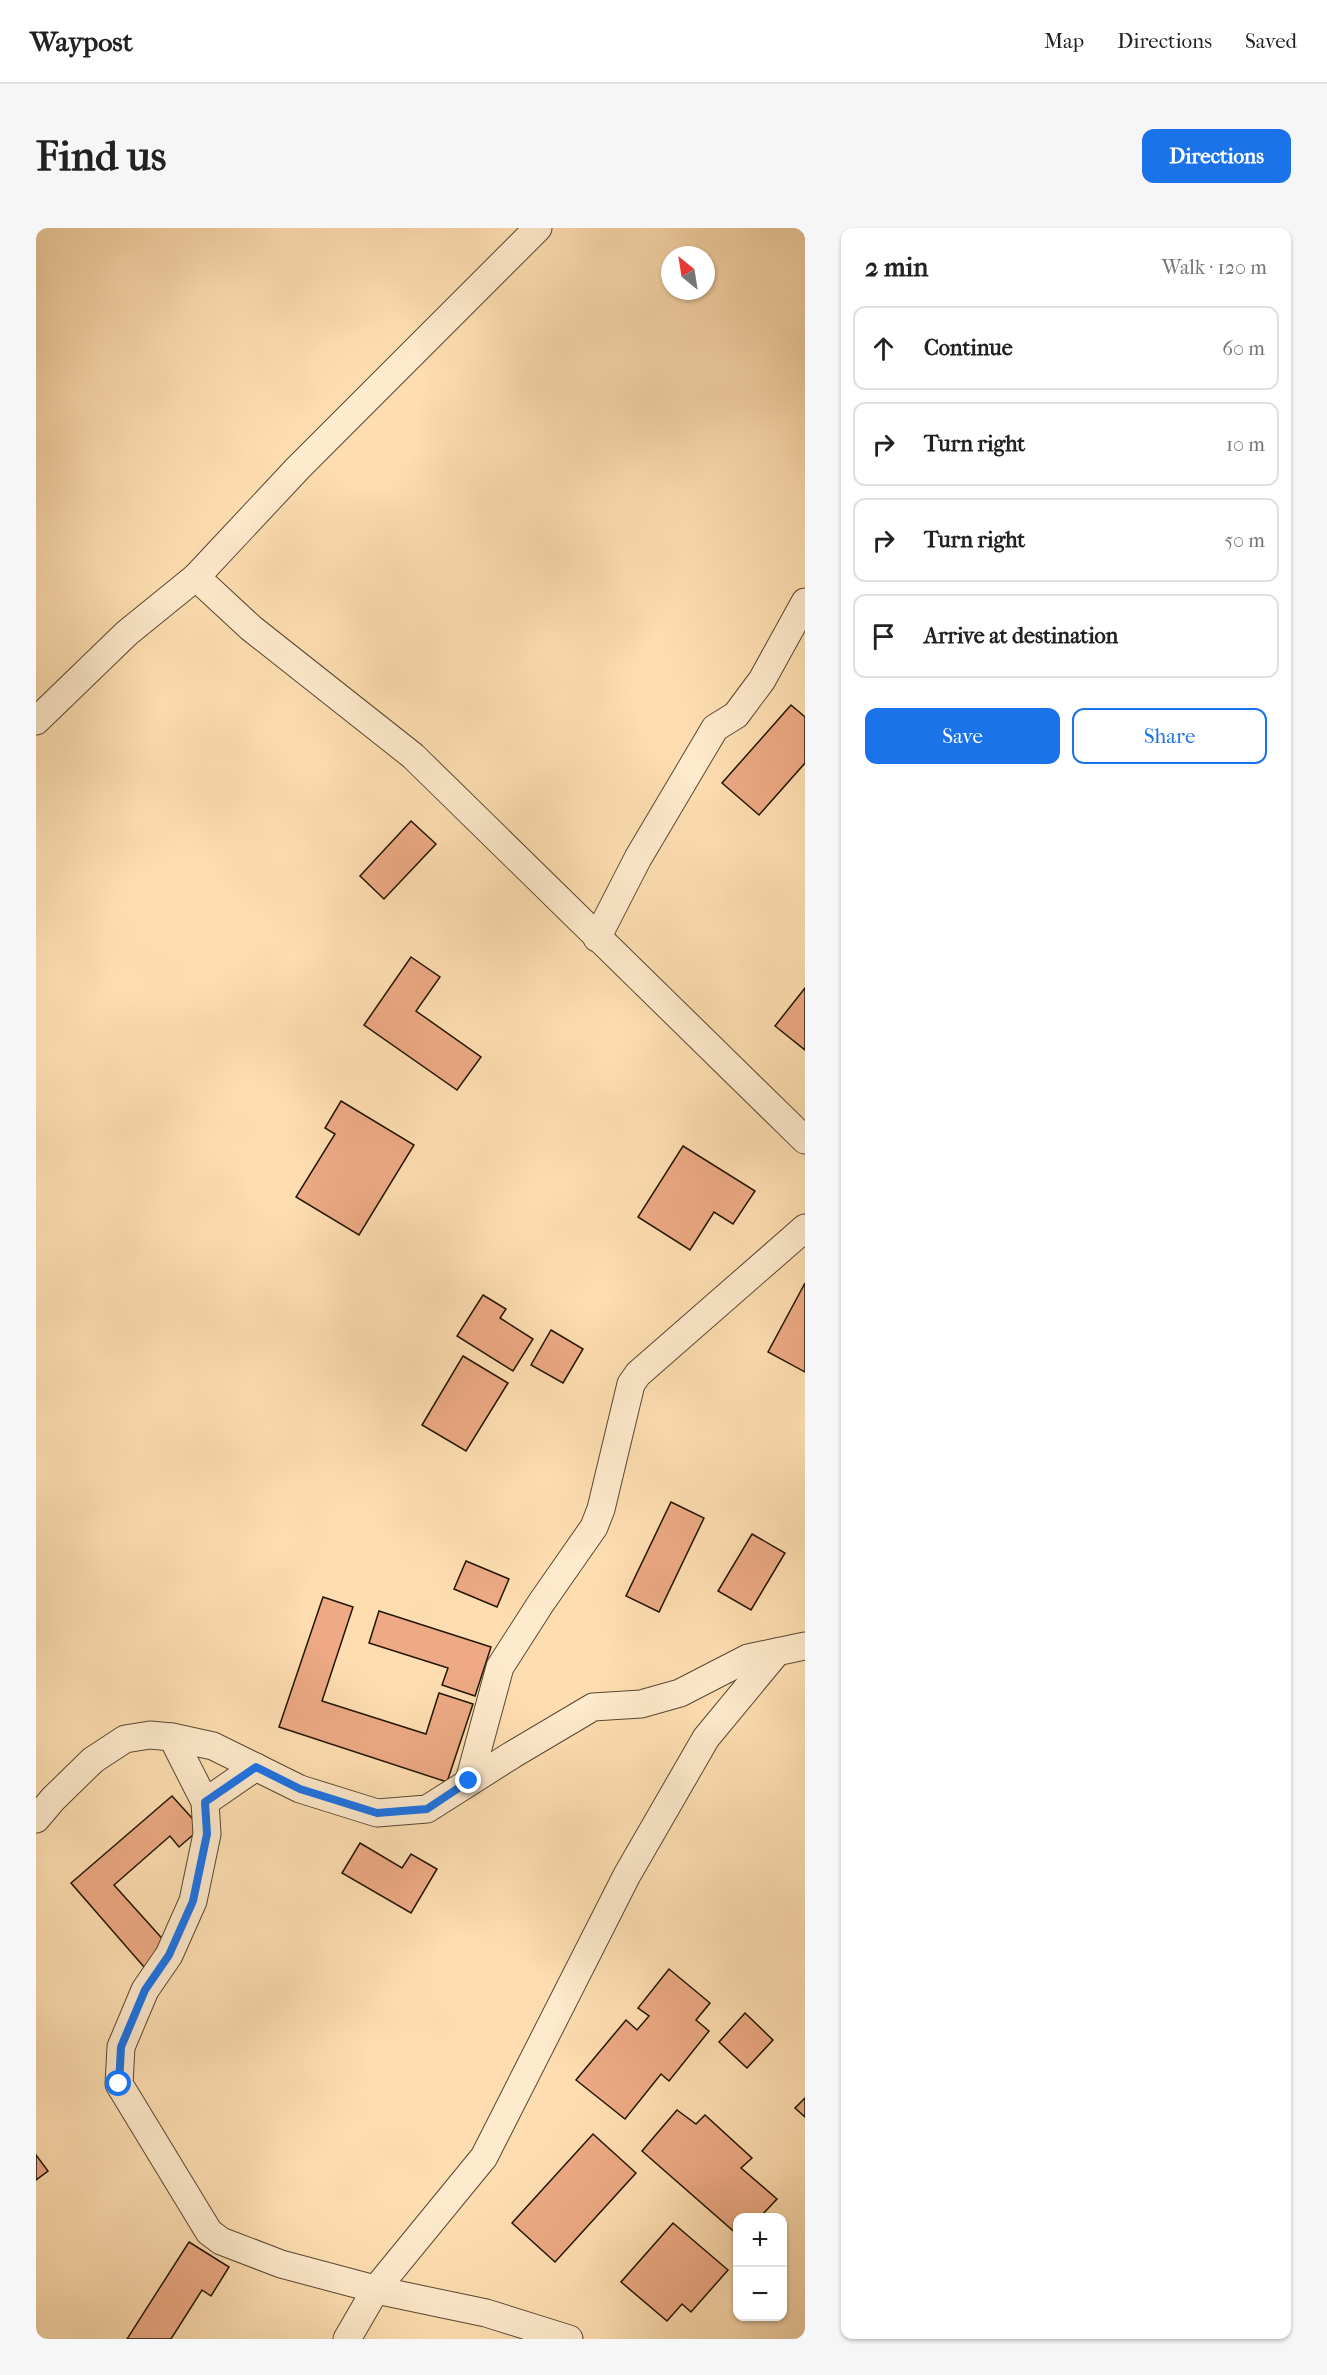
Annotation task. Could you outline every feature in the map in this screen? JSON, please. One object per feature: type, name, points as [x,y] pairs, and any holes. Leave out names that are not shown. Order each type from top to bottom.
[{"type":"street","points":[[36,721],[127,633],[196,577],[298,468],[530,232]]},
{"type":"street","points":[[196,577],[251,628],[412,756],[805,1140]]},
{"type":"street","points":[[597,938],[638,858],[715,729],[736,715],[762,680],[805,602]]},
{"type":"street","points":[[469,1781],[500,1667],[594,1527],[601,1509],[631,1384],[638,1374],[805,1228]]},
{"type":"street","points":[[36,1819],[93,1760],[125,1739],[150,1735],[172,1737],[213,1746],[300,1789],[377,1813],[427,1809],[469,1781],[593,1707],[641,1704],[680,1693],[748,1658],[805,1646]]},
{"type":"street","points":[[347,2339],[376,2289],[484,2157],[627,1875],[706,1738],[777,1652]]},
{"type":"street","points":[[172,1737],[205,1802],[207,1834],[193,1901],[169,1955],[145,1990],[121,2047],[119,2084],[209,2232],[221,2241],[281,2264],[376,2289],[486,2313],[569,2339]]},
{"type":"street","points":[[205,1802],[256,1767]]},
{"type":"building","points":[[791,705],[805,717],[805,763],[759,815],[722,783]]},
{"type":"building","points":[[411,821],[436,844],[384,899],[360,876]]},
{"type":"building","points":[[411,957],[440,977],[416,1011],[481,1057],[457,1090],[364,1025]]},
{"type":"building","points":[[805,988],[805,1050],[775,1026]]},
{"type":"building","points":[[341,1101],[414,1145],[359,1235],[296,1197],[335,1134],[325,1128]]},
{"type":"building","points":[[683,1146],[755,1191],[733,1224],[714,1212],[690,1250],[638,1217]]},
{"type":"building","points":[[805,1283],[805,1372],[768,1352]]},
{"type":"building","points":[[483,1295],[506,1309],[500,1318],[533,1339],[513,1371],[457,1336]]},
{"type":"building","points":[[551,1330],[583,1349],[563,1383],[531,1365]]},
{"type":"building","points":[[463,1356],[508,1383],[466,1451],[422,1425]]},
{"type":"building","points":[[671,1502],[704,1518],[659,1612],[626,1596]]},
{"type":"building","points":[[752,1534],[785,1553],[751,1610],[718,1591]]},
{"type":"building","points":[[466,1561],[509,1579],[497,1607],[454,1589]]},
{"type":"building","points":[[323,1597],[353,1607],[322,1701],[426,1734],[439,1693],[473,1704],[447,1782],[279,1727]]},
{"type":"building","points":[[379,1611],[491,1647],[475,1696],[442,1685],[448,1668],[369,1643]]},
{"type":"building","points":[[172,1796],[201,1828],[179,1847],[170,1836],[114,1885],[168,1945],[144,1967],[71,1883]]},
{"type":"building","points":[[360,1843],[402,1868],[411,1854],[437,1869],[411,1913],[342,1873]]},
{"type":"building","points":[[669,1969],[710,2003],[696,2020],[709,2031],[669,2081],[661,2074],[625,2119],[576,2080],[626,2020],[637,2030],[649,2016],[638,2008]]},
{"type":"building","points":[[745,2013],[773,2040],[747,2068],[719,2042]]},
{"type":"building","points":[[805,2098],[805,2117],[795,2108]]},
{"type":"building","points":[[677,2110],[696,2124],[705,2115],[752,2158],[741,2168],[777,2199],[764,2213],[733,2213],[733,2231],[642,2151]]},
{"type":"building","points":[[593,2134],[636,2173],[555,2262],[512,2223]]},
{"type":"building","points":[[36,2155],[48,2171],[36,2180]]},
{"type":"building","points":[[673,2223],[728,2270],[691,2312],[682,2304],[667,2321],[621,2282]]},
{"type":"building","points":[[189,2242],[229,2267],[211,2296],[202,2290],[171,2339],[127,2339]]},
{"type":"route","points":[[119,2084],[121,2047],[145,1990],[169,1955],[193,1901],[207,1834],[205,1802],[256,1767],[300,1789],[377,1813],[427,1809],[469,1781]]}]
